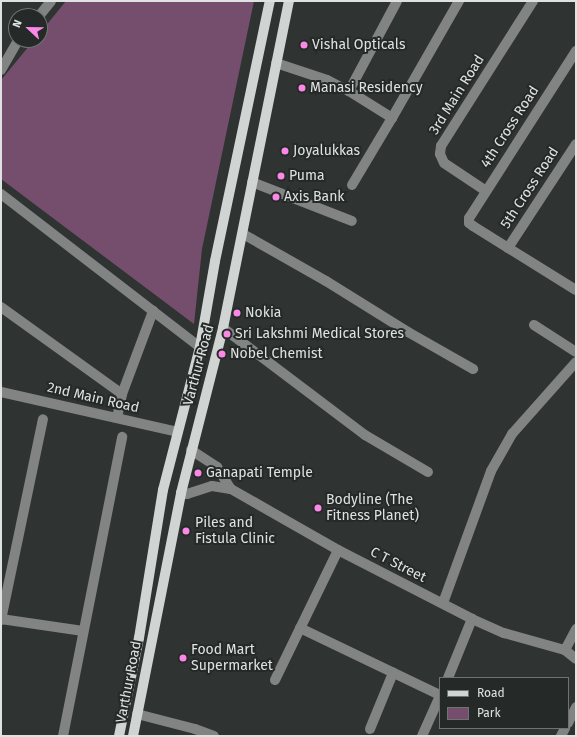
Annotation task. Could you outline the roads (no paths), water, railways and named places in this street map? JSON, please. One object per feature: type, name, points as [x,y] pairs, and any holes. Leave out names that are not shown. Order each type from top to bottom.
[{"type":"main road","name":"Varthur Road","points":[[119,736],[139,638],[163,490],[200,347],[215,261],[270,1]]},
{"type":"main road","name":"Varthur Road","points":[[133,736],[191,450],[224,328],[289,1]]},
{"type":"street","points":[[349,91],[397,1]]},
{"type":"street","points":[[352,186],[459,1]]},
{"type":"street","name":"3rd Main Road","points":[[486,191],[444,163],[440,154],[442,146],[534,1]]},
{"type":"street","points":[[1,70],[13,48]]},
{"type":"street","name":"4th Cross Road","points":[[508,248],[473,226],[469,222],[469,218],[576,51]]},
{"type":"street","points":[[276,63],[327,80],[349,91],[392,118]]},
{"type":"street","name":"5th Cross Road","points":[[508,248],[576,144]]},
{"type":"street","points":[[252,182],[352,221]]},
{"type":"street","points":[[1,194],[200,347]]},
{"type":"street","points":[[243,234],[326,281],[416,337],[473,369]]},
{"type":"street","points":[[508,248],[576,290]]},
{"type":"street","points":[[1,307],[122,394]]},
{"type":"street","points":[[117,418],[122,394],[153,312]]},
{"type":"street","points":[[534,325],[576,352]]},
{"type":"street","points":[[224,328],[365,435],[428,472]]},
{"type":"street","points":[[443,603],[491,471],[512,434],[576,362]]},
{"type":"street","name":"2nd Main Road","points":[[1,392],[178,432]]},
{"type":"street","points":[[43,419],[1,619],[83,631]]},
{"type":"street","points":[[63,736],[122,436]]},
{"type":"street","points":[[191,450],[217,468],[232,489]]},
{"type":"street","name":"C T Street","points":[[182,493],[187,494],[212,486],[232,489],[338,550],[472,619],[504,633],[565,650],[576,659]]},
{"type":"street","points":[[275,680],[338,550]]},
{"type":"street","points":[[448,677],[472,619]]},
{"type":"street","points":[[300,628],[439,696]]},
{"type":"street","points":[[565,650],[576,629]]},
{"type":"street","points":[[370,729],[393,673]]},
{"type":"street","points":[[422,736],[439,698]]},
{"type":"street","points":[[569,721],[576,707]]},
{"type":"street","points":[[137,714],[195,729],[214,736]]},
{"type":"place","name":"Vishal Opticals","points":[[304,45]]},
{"type":"place","name":"Manasi Residency","points":[[302,88]]},
{"type":"place","name":"Joyalukkas","points":[[285,151]]},
{"type":"place","name":"Puma","points":[[281,176]]},
{"type":"place","name":"Axis Bank","points":[[276,197]]},
{"type":"place","name":"Nokia","points":[[237,313]]},
{"type":"place","name":"Sri Lakshmi Medical Stores","points":[[227,334]]},
{"type":"place","name":"Nobel Chemist","points":[[222,354]]},
{"type":"place","name":"Ganapati Temple","points":[[198,473]]},
{"type":"place","name":"Bodyline (The Fitness Planet)","points":[[318,508]]},
{"type":"place","name":"Piles and Fistula Clinic","points":[[186,531]]},
{"type":"place","name":"Food Mart Supermarket","points":[[183,658]]}]
